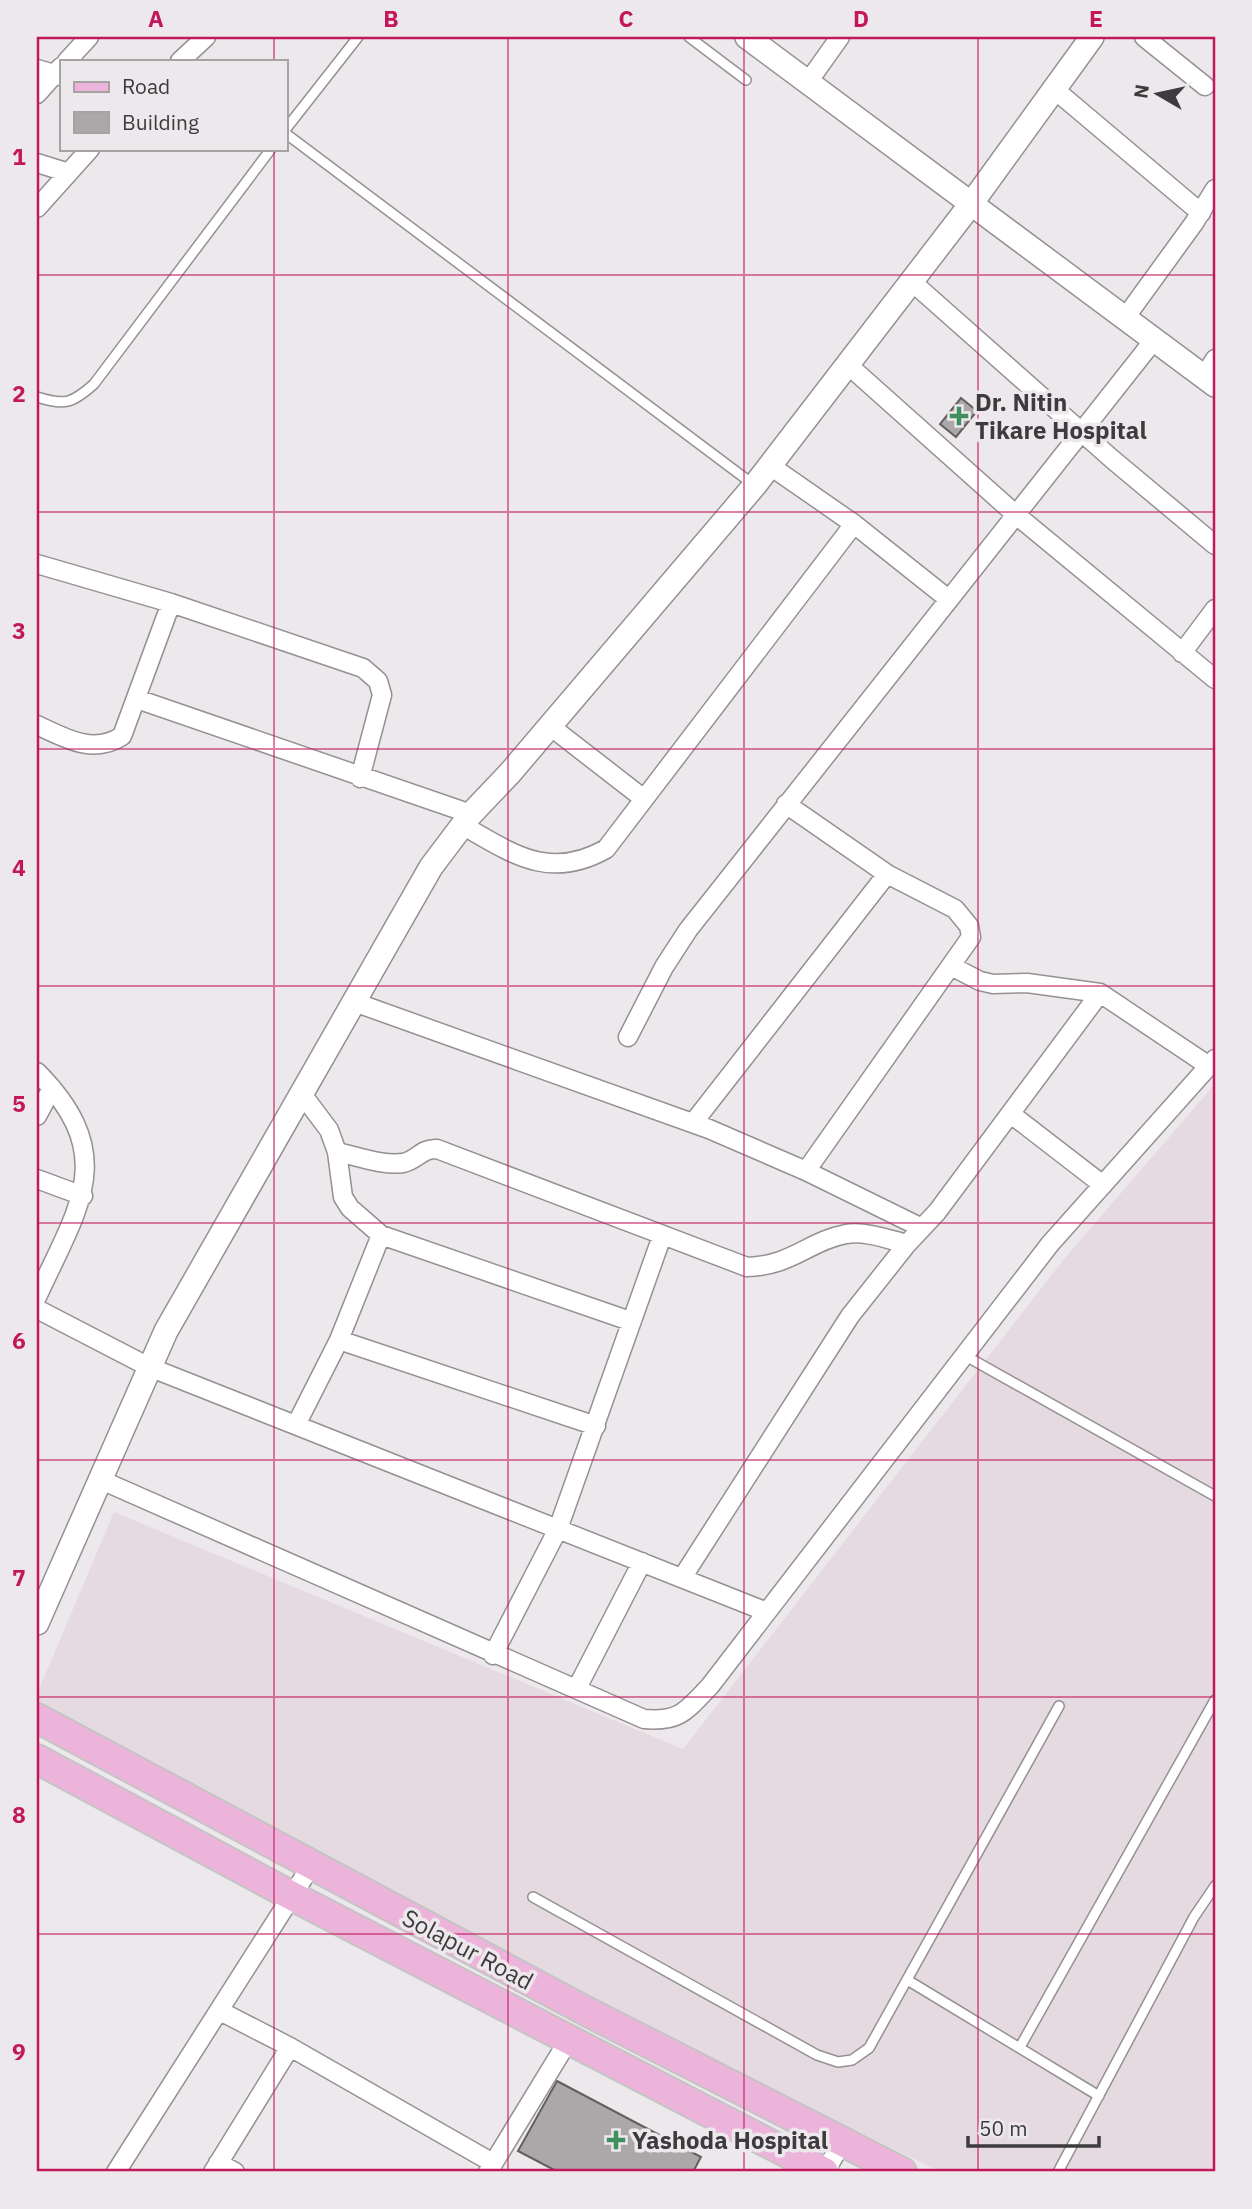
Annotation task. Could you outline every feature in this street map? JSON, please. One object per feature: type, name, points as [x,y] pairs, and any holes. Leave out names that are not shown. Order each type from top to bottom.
[{"type":"main road","name":"Solapur Road","points":[[37,1718],[311,1866],[902,2172]]},
{"type":"main road","name":"Solapur Road","points":[[37,1759],[568,2041],[825,2172]]},
{"type":"street","points":[[69,60],[89,37]]},
{"type":"street","points":[[181,60],[205,37]]},
{"type":"street","points":[[747,37],[1154,340],[1211,373]]},
{"type":"street","points":[[808,82],[840,37]]},
{"type":"street","points":[[37,1623],[42,1594],[101,1480],[166,1331],[432,867],[466,819],[550,726],[755,485],[971,204],[1092,37]]},
{"type":"street","points":[[1144,37],[1205,86]]},
{"type":"street","points":[[37,69],[60,70]]},
{"type":"street","points":[[37,94],[60,71]]},
{"type":"street","points":[[1054,89],[1201,213]]},
{"type":"street","points":[[37,208],[66,172],[89,150]]},
{"type":"street","points":[[37,163],[66,172]]},
{"type":"street","points":[[1125,318],[1201,213],[1215,189]]},
{"type":"street","points":[[911,281],[1080,431],[1215,545]]},
{"type":"street","points":[[628,1037],[664,967],[688,930],[947,598],[1154,340]]},
{"type":"street","points":[[846,365],[1015,514],[1215,679]]},
{"type":"street","points":[[769,465],[854,524],[947,598]]},
{"type":"street","points":[[137,699],[360,778],[466,819],[516,856],[569,865],[606,849],[854,524]]},
{"type":"street","points":[[37,564],[171,603],[363,668],[378,681],[382,695],[360,778]]},
{"type":"street","points":[[37,725],[75,743],[109,744],[122,736],[171,603]]},
{"type":"street","points":[[1182,653],[1215,608]]},
{"type":"street","points":[[550,726],[644,799]]},
{"type":"street","points":[[786,803],[887,874],[963,916],[971,937],[806,1171]]},
{"type":"street","points":[[693,1123],[887,874]]},
{"type":"street","points":[[101,1480],[644,1719],[662,1720],[682,1715],[710,1686],[1050,1244],[1212,1063],[1100,993],[1027,983],[993,984],[980,981],[951,965]]},
{"type":"street","points":[[682,1578],[850,1315],[907,1244],[937,1212],[1100,993]]},
{"type":"street","points":[[354,1002],[693,1123],[806,1171],[922,1228]]},
{"type":"street","points":[[37,1072],[74,1118],[83,1146],[86,1170],[83,1196],[37,1297]]},
{"type":"street","points":[[37,1116],[52,1088]]},
{"type":"street","points":[[302,1094],[324,1120],[337,1152],[343,1198],[350,1208],[381,1235],[631,1321]]},
{"type":"street","points":[[1011,1114],[1103,1185]]},
{"type":"street","points":[[337,1152],[394,1164],[412,1160],[429,1149],[437,1149],[747,1267],[769,1266],[846,1234],[866,1234],[907,1244]]},
{"type":"street","points":[[37,1179],[83,1196]]},
{"type":"street","points":[[296,1425],[339,1340],[381,1235]]},
{"type":"street","points":[[493,1654],[558,1529],[662,1236]]},
{"type":"street","points":[[37,1309],[149,1367],[767,1612]]},
{"type":"street","points":[[339,1340],[596,1426]]},
{"type":"street","points":[[577,1688],[642,1562]]},
{"type":"street","points":[[116,2172],[311,1866]]},
{"type":"street","points":[[220,2011],[290,2047],[490,2168],[568,2041]]},
{"type":"street","points":[[235,2172],[215,2168],[290,2047]]},
{"type":"street","points":[[825,2172],[842,2141]]},
{"type":"lane","points":[[287,129],[358,37]]},
{"type":"lane","points":[[689,37],[746,80]]},
{"type":"lane","points":[[287,134],[755,485]]},
{"type":"lane","points":[[37,397],[58,404],[78,398],[94,384],[270,150]]},
{"type":"lane","points":[[964,1356],[1215,1496]]},
{"type":"lane","points":[[1020,2047],[1215,1700]]},
{"type":"lane","points":[[533,1896],[817,2055],[838,2062],[852,2060],[869,2048],[909,1981],[1059,1706]]},
{"type":"lane","points":[[1058,2172],[1195,1917],[1215,1886]]},
{"type":"lane","points":[[909,1981],[1099,2096]]},
{"type":"shaded area","points":[[1215,1084],[1215,2172],[941,2172],[584,1999],[37,1703],[37,1694],[114,1512],[683,1749],[1064,1259]]},
{"type":"building","points":[[961,398],[977,411],[956,437],[940,424]]},
{"type":"building","points":[[557,2081],[701,2157],[693,2172],[558,2172],[518,2151]]},
{"type":"place","name":"Dr. Nitin Tikare Hospital","points":[[959,416]]},
{"type":"place","name":"Yashoda Hospital","points":[[616,2140]]}]
